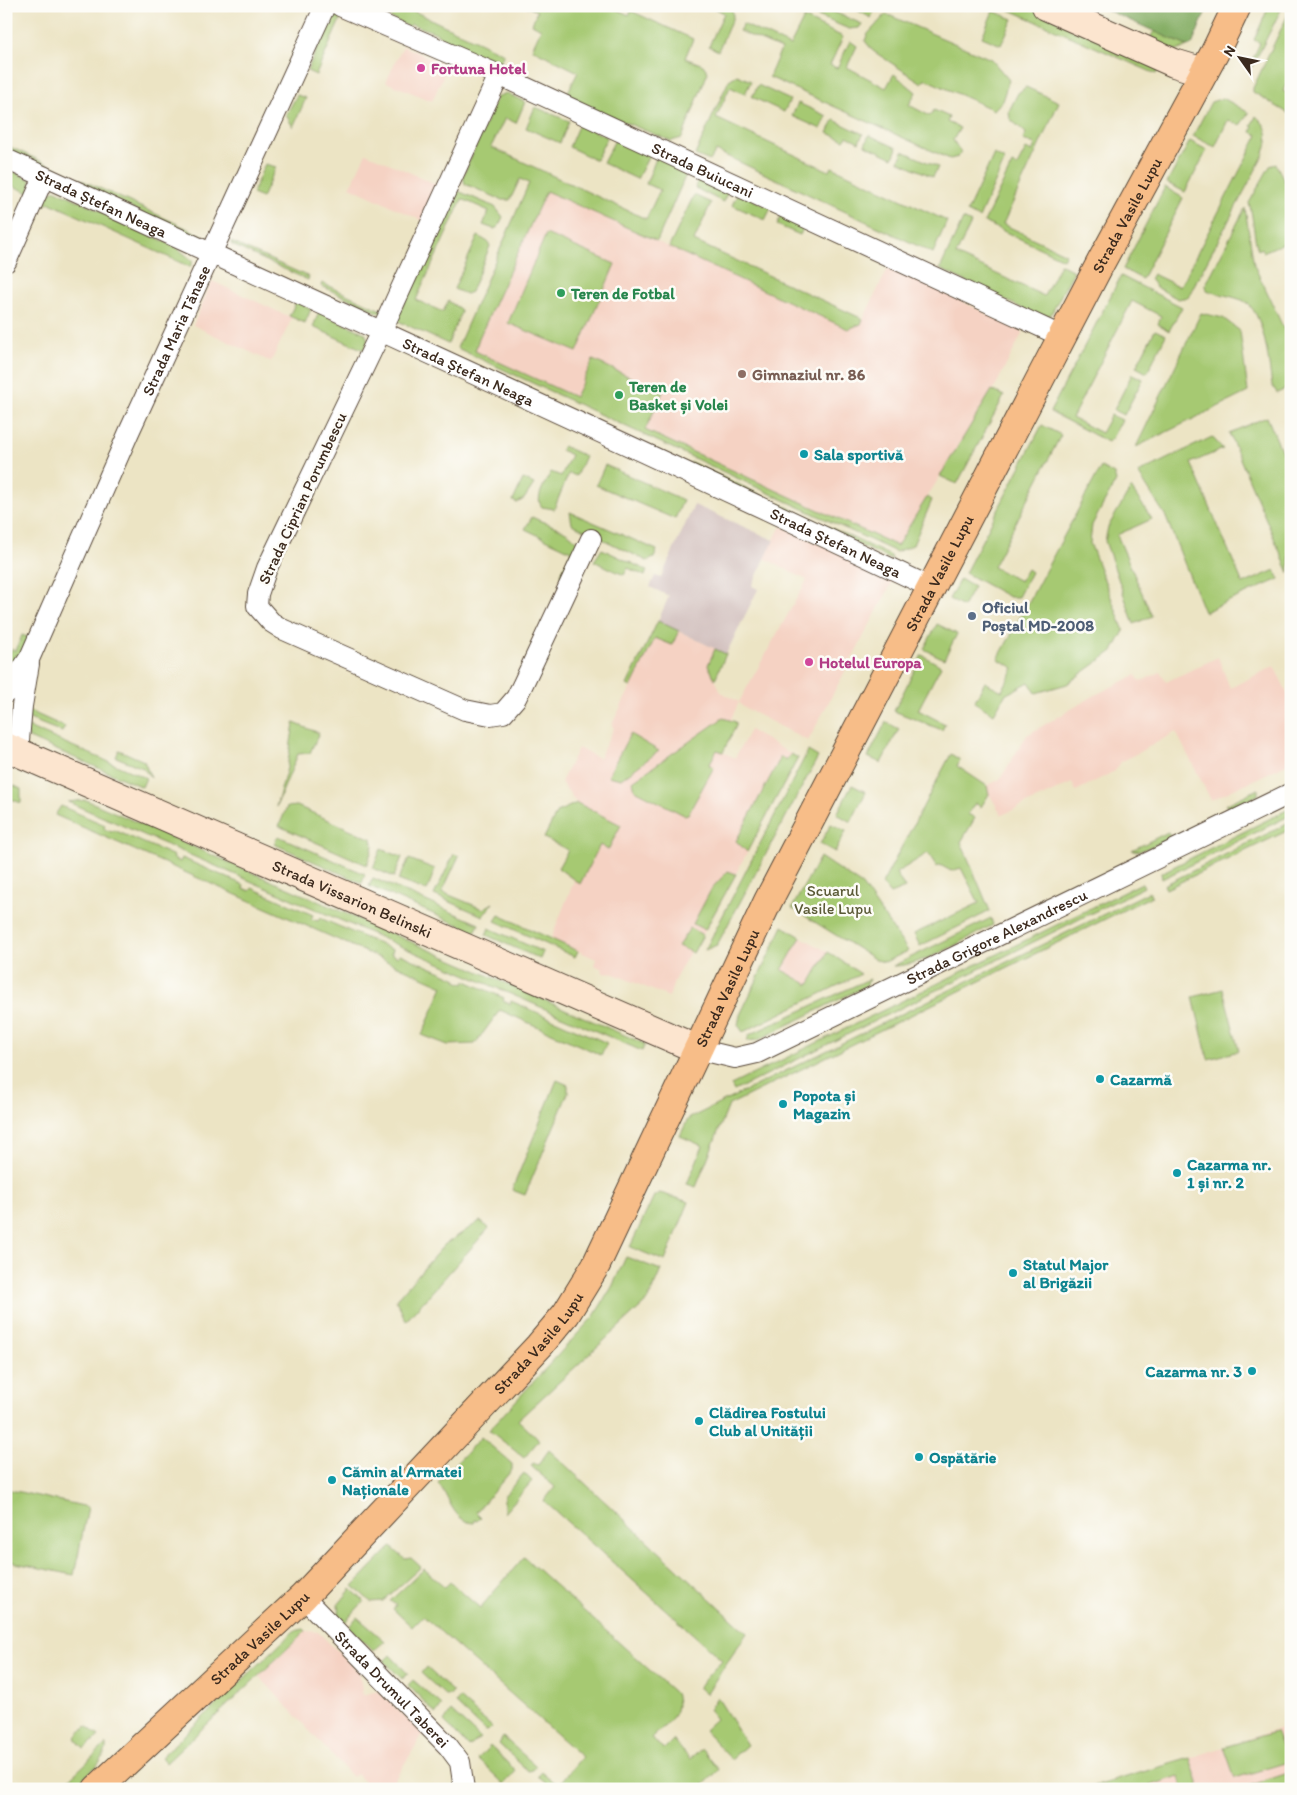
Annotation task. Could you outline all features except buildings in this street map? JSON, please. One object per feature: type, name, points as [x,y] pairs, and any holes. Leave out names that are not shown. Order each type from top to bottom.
[{"type":"main road","points":[[1046,6],[1174,63],[1204,72]]},
{"type":"main road","name":"Strada Vasile Lupu","points":[[98,1789],[303,1597],[539,1346],[566,1314],[596,1265],[768,901],[930,587],[1204,72],[1237,6]]},
{"type":"main road","name":"Strada Vissarion Belinski","points":[[12,750],[697,1049]]},
{"type":"street","name":"Strada Maria Tănase","points":[[6,693],[30,657],[210,254],[325,6]]},
{"type":"street","name":"Strada Buiucani","points":[[340,6],[499,75],[1063,336]]},
{"type":"street","name":"Strada Ciprian Porumbescu","points":[[499,75],[380,333],[262,581],[258,594],[258,606],[271,622],[466,710],[490,715],[503,713],[516,698],[590,539]]},
{"type":"street","name":"Strada Ștefan Neaga","points":[[6,159],[380,333],[698,476],[930,587]]},
{"type":"street","points":[[6,262],[44,177]]},
{"type":"street","name":"Strada Maria Tănase","points":[[12,750],[30,657]]},
{"type":"street","name":"Strada Grigore Alexandrescu","points":[[697,1049],[734,1058],[757,1053],[1291,792]]},
{"type":"street","name":"Strada Drumul Taberei","points":[[303,1597],[448,1746],[460,1762],[464,1789]]},
{"type":"shaded area","points":[[403,46],[448,66],[432,101],[386,82]]},
{"type":"shaded area","points":[[366,153],[438,185],[423,221],[350,187]]},
{"type":"shaded area","name":"Gimnaziul nr. 86","points":[[546,191],[848,329],[861,324],[888,268],[954,297],[1023,332],[996,385],[897,546],[475,351],[479,338]]},
{"type":"shaded area","points":[[212,281],[292,318],[271,362],[193,325]]},
{"type":"shaded area","points":[[694,505],[774,540],[752,586],[758,589],[726,654],[658,621],[669,596],[650,587],[655,576],[661,578]]},
{"type":"shaded area","points":[[781,526],[894,579],[808,741],[743,707],[739,702],[807,580],[764,558]]},
{"type":"shaded area","points":[[658,621],[726,654],[715,679],[721,692],[739,702],[731,719],[736,722],[736,726],[723,752],[735,758],[750,730],[798,758],[693,953],[690,952],[675,979],[669,997],[609,972],[607,974],[602,972],[603,969],[594,965],[596,959],[551,939],[574,881],[558,868],[568,850],[544,838],[557,812],[577,803],[561,782],[578,748],[599,758],[614,728],[612,726],[613,722],[631,687],[627,685]]},
{"type":"shaded area","points":[[1218,657],[1230,688],[1274,666],[1291,700],[1291,762],[1211,800],[1176,732],[1121,762],[1115,771],[1076,791],[1072,783],[1002,815],[989,794],[987,786],[1000,779],[1027,735],[1097,694],[1136,675],[1140,682],[1160,672],[1166,682]]},
{"type":"shaded area","points":[[801,937],[828,952],[809,985],[782,970]]},
{"type":"shaded area","points":[[306,1631],[318,1632],[359,1672],[363,1695],[378,1691],[423,1734],[389,1789],[371,1789],[356,1774],[352,1777],[259,1676]]},
{"type":"shaded area","points":[[1291,1725],[1291,1789],[1086,1789],[1190,1758]]},
{"type":"green space","points":[[367,6],[403,6],[504,54],[499,63],[492,68],[448,47],[449,42],[434,32],[411,24],[409,27]]},
{"type":"green space","points":[[526,6],[609,6],[629,15],[631,11],[693,39],[685,58],[703,65],[708,72],[682,138],[671,141],[528,83],[566,96],[578,72],[532,49],[541,29],[532,24],[537,11]]},
{"type":"green space","points":[[711,6],[732,6],[733,17],[718,51],[709,46],[724,13]]},
{"type":"green space","points":[[794,6],[820,6],[862,24],[859,28],[849,29]]},
{"type":"green space","points":[[850,6],[876,6],[871,18]]},
{"type":"green space","points":[[1001,6],[1026,6],[1160,65],[1156,74]]},
{"type":"green space","points":[[1098,6],[1208,6],[1192,45],[1187,46]]},
{"type":"green space","points":[[1269,6],[1283,6],[1252,67],[1250,65],[1260,43],[1254,40]]},
{"type":"green space","points":[[1291,8],[1291,75],[1283,91],[1291,95],[1291,115],[1253,92],[1253,88]]},
{"type":"green space","points":[[993,11],[1013,19],[1001,45],[982,37]]},
{"type":"green space","points":[[343,13],[316,75],[307,71],[332,15]]},
{"type":"green space","points":[[886,14],[991,59],[1009,80],[1002,101],[994,110],[925,79],[922,83],[873,51],[865,41],[867,35]]},
{"type":"green space","points":[[804,18],[843,37],[830,65],[837,68],[850,41],[857,46],[847,67],[886,88],[894,74],[916,92],[909,105],[930,116],[934,110],[949,117],[947,122],[960,128],[953,140],[961,153],[958,157],[950,159],[769,77],[781,49],[739,31],[743,24],[790,46]]},
{"type":"green space","points":[[1154,31],[1187,46],[1177,51],[1149,40]]},
{"type":"green space","points":[[737,75],[751,81],[745,94],[730,87],[716,118],[829,171],[832,167],[947,221],[933,253],[716,151],[710,161],[695,155],[729,80]]},
{"type":"green space","points":[[758,85],[790,100],[784,112],[752,97]]},
{"type":"green space","points":[[1026,87],[1059,102],[1003,224],[1066,254],[1063,259],[984,222],[1012,164],[1017,166],[1026,149],[1032,152],[1035,144],[1023,140],[1026,133],[1010,119],[1009,111],[1018,93]]},
{"type":"green space","points":[[506,93],[525,102],[516,123],[505,118],[491,147],[646,219],[660,190],[646,184],[657,156],[688,170],[657,241],[546,191],[479,338],[475,351],[575,397],[593,360],[663,392],[645,430],[897,546],[927,497],[932,500],[913,545],[896,552],[457,348],[529,183],[520,179],[510,200],[502,200],[465,184],[463,176],[497,97]]},
{"type":"green space","points":[[297,95],[306,98],[293,127],[286,115]]},
{"type":"green space","points":[[1223,98],[1249,113],[1240,125],[1228,120],[1215,147],[1193,136],[1211,102]]},
{"type":"green space","points":[[798,103],[827,116],[821,129],[792,116]]},
{"type":"green space","points":[[535,107],[569,121],[560,143],[526,128]]},
{"type":"green space","points":[[1256,116],[1264,125],[1267,134],[1267,144],[1263,156],[1188,297],[1178,299],[1156,287],[1150,279],[1153,274],[1180,287],[1258,135],[1251,132],[1253,127],[1251,126]]},
{"type":"green space","points":[[834,120],[863,134],[859,142],[847,136],[844,140],[828,133]]},
{"type":"green space","points":[[579,124],[607,137],[596,160],[569,147]]},
{"type":"green space","points":[[869,135],[897,148],[893,158],[865,145]]},
{"type":"green space","points":[[615,140],[650,154],[637,179],[603,163]]},
{"type":"green space","points":[[1190,141],[1207,150],[1185,192],[1167,183]]},
{"type":"green space","points":[[6,145],[210,239],[203,241],[6,150]]},
{"type":"green space","points":[[903,151],[938,167],[933,177],[899,161]]},
{"type":"green space","points":[[994,154],[1005,160],[979,218],[967,212]]},
{"type":"green space","points":[[265,164],[276,167],[262,198],[252,194]]},
{"type":"green space","points":[[1276,164],[1291,194],[1291,240],[1263,252],[1261,248],[1258,250],[1249,203],[1270,166]]},
{"type":"green space","points":[[6,168],[31,180],[29,193],[6,183]]},
{"type":"green space","points":[[701,174],[730,187],[723,202],[695,188]]},
{"type":"green space","points":[[1165,187],[1183,198],[1142,279],[1123,269]]},
{"type":"green space","points":[[56,190],[176,247],[193,261],[190,267],[50,203],[41,206],[45,194]]},
{"type":"green space","points":[[458,191],[495,207],[503,217],[498,227],[494,229],[483,225],[489,211],[462,199],[416,300],[443,312],[448,301],[460,309],[461,312],[448,344],[396,320],[453,193]]},
{"type":"green space","points":[[738,193],[771,208],[765,220],[732,205]]},
{"type":"green space","points":[[694,195],[711,203],[694,241],[863,319],[861,324],[848,329],[669,247]]},
{"type":"green space","points":[[1245,208],[1254,265],[1291,344],[1291,387],[1277,393],[1272,385],[1267,351],[1261,325],[1256,314],[1242,300],[1208,291],[1205,286]]},
{"type":"green space","points":[[782,213],[805,224],[800,235],[777,225]]},
{"type":"green space","points":[[963,219],[971,223],[956,255],[1044,296],[1060,264],[1074,271],[1050,316],[1032,313],[940,269]]},
{"type":"green space","name":"Teren de Fotbal","points":[[546,234],[615,264],[577,352],[508,323]]},
{"type":"green space","points":[[478,236],[488,242],[490,246],[471,292],[466,294],[454,289]]},
{"type":"green space","points":[[231,242],[309,277],[308,280],[232,245]]},
{"type":"green space","points":[[1121,276],[1182,307],[1169,331],[1158,324],[1161,316],[1132,301],[1072,418],[1101,433],[1111,415],[1122,420],[1108,442],[1050,412]]},
{"type":"green space","points":[[322,283],[383,311],[382,314],[321,286]]},
{"type":"green space","points":[[296,302],[311,309],[305,323],[289,316]]},
{"type":"green space","points":[[319,312],[365,333],[368,340],[364,350],[313,327]]},
{"type":"green space","points":[[1201,313],[1223,318],[1240,331],[1248,392],[1136,447]]},
{"type":"green space","points":[[1155,330],[1166,335],[1147,373],[1136,367]]},
{"type":"green space","points":[[1132,374],[1143,379],[1124,415],[1114,410]]},
{"type":"green space","points":[[992,390],[1004,396],[957,484],[940,476]]},
{"type":"green space","points":[[1267,417],[1291,473],[1289,573],[1229,433]]},
{"type":"green space","points":[[1042,425],[1061,435],[993,567],[1020,581],[1027,569],[1031,572],[1018,597],[1009,597],[965,573]]},
{"type":"green space","points":[[1212,437],[1223,449],[1191,463],[1243,584],[1275,570],[1279,579],[1204,612],[1165,515],[1138,473]]},
{"type":"green space","points":[[563,446],[585,456],[576,476],[569,473],[554,509],[542,507],[539,499],[540,495],[551,472],[561,476],[571,455],[561,450]]},
{"type":"green space","points":[[691,462],[891,556],[892,560],[689,467]]},
{"type":"green space","points":[[605,465],[683,500],[675,519],[596,485]]},
{"type":"green space","points":[[1101,467],[1114,474],[1116,481],[1092,525],[1090,543],[1124,631],[1113,651],[1067,684],[1036,693],[1029,682],[1005,695],[994,714],[974,702],[985,682],[1002,691],[1014,668],[998,659]]},
{"type":"green space","points":[[523,479],[534,484],[524,499],[517,503],[513,501]]},
{"type":"green space","points":[[1131,488],[1152,519],[1117,535],[1152,616],[1134,624],[1105,541],[1108,527]]},
{"type":"green space","points":[[570,512],[657,550],[654,558],[647,561],[572,524]]},
{"type":"green space","points":[[532,517],[567,532],[577,541],[579,547],[565,578],[560,576],[571,551],[525,529]]},
{"type":"green space","points":[[602,549],[647,570],[645,576],[628,568],[624,575],[594,561]]},
{"type":"green space","points":[[960,579],[974,587],[963,607],[949,599]]},
{"type":"green space","points":[[658,621],[679,631],[672,645],[655,638],[631,687],[627,685]]},
{"type":"green space","points":[[937,624],[957,634],[944,659],[924,649]]},
{"type":"green space","points":[[22,635],[30,638],[6,686],[6,661],[12,649],[16,651]]},
{"type":"green space","points":[[715,649],[726,654],[715,679],[708,665]]},
{"type":"green space","points":[[922,655],[941,666],[918,710],[945,724],[942,730],[894,711]]},
{"type":"green space","points":[[25,709],[65,727],[62,732],[27,718]]},
{"type":"green space","points":[[723,718],[736,722],[736,726],[723,752],[717,750],[709,765],[714,767],[688,814],[684,815],[635,790],[633,781]]},
{"type":"green space","points":[[886,722],[899,729],[881,763],[868,757]]},
{"type":"green space","points":[[294,723],[319,733],[310,753],[298,754],[276,807],[287,768]]},
{"type":"green space","points":[[26,726],[146,778],[142,787],[29,738]]},
{"type":"green space","points":[[630,734],[659,751],[621,779],[608,776]]},
{"type":"green space","points":[[119,750],[144,761],[151,778],[143,768],[116,757]]},
{"type":"green space","points":[[808,751],[818,757],[717,945],[705,950]]},
{"type":"green space","points":[[791,754],[798,758],[747,852],[736,841],[781,757],[786,760]]},
{"type":"green space","points":[[951,754],[960,760],[957,766],[987,786],[989,794],[981,807],[975,803],[968,814],[975,818],[961,842],[990,911],[920,946],[914,934],[979,903],[961,868],[951,871],[940,865],[937,867],[928,853],[896,873],[905,888],[890,894],[882,884]]},
{"type":"green space","points":[[6,782],[21,789],[21,803],[6,797]]},
{"type":"green space","points":[[852,785],[866,792],[851,822],[837,814]]},
{"type":"green space","points":[[1258,789],[1258,795],[1230,808],[1225,805]]},
{"type":"green space","points":[[86,800],[645,1044],[642,1051],[68,802]]},
{"type":"green space","points":[[577,803],[621,825],[608,850],[600,845],[580,884],[558,868],[568,850],[544,838],[557,812]]},
{"type":"green space","points":[[61,806],[105,825],[104,829],[112,832],[114,830],[174,856],[173,858],[180,862],[182,858],[244,885],[243,888],[250,891],[252,888],[313,915],[311,919],[318,921],[320,918],[393,950],[391,954],[398,957],[400,954],[457,979],[456,981],[464,984],[466,981],[504,998],[503,1001],[510,1004],[511,1001],[607,1043],[601,1055],[500,1010],[475,1044],[448,1045],[422,1035],[443,986],[55,815]]},
{"type":"green space","points":[[297,806],[372,839],[373,846],[367,865],[279,826],[287,807]]},
{"type":"green space","points":[[1291,808],[1291,815],[1162,879],[1161,873]]},
{"type":"green space","points":[[1291,822],[1291,829],[1166,889],[1164,885]]},
{"type":"green space","points":[[831,824],[846,831],[835,852],[820,844]]},
{"type":"green space","points":[[1168,832],[1171,838],[1140,851],[1132,850]]},
{"type":"green space","points":[[278,836],[365,874],[362,883],[274,844]]},
{"type":"green space","points":[[381,849],[402,857],[394,877],[373,868]]},
{"type":"green space","points":[[454,854],[459,856],[442,892],[483,909],[493,903],[483,916],[434,895]]},
{"type":"green space","name":"Scuarul Vasile Lupu","points":[[820,857],[862,885],[908,951],[885,962],[876,960],[792,908]]},
{"type":"green space","points":[[409,859],[435,869],[427,891],[398,880]]},
{"type":"green space","points":[[728,871],[736,874],[705,930],[693,924],[712,888]]},
{"type":"green space","points":[[373,878],[479,924],[475,932],[369,886]]},
{"type":"green space","points":[[1142,883],[1144,887],[734,1091],[731,1085]]},
{"type":"green space","points":[[1149,892],[1152,896],[729,1105],[696,1187],[687,1184],[703,1146],[680,1136],[688,1119]]},
{"type":"green space","points":[[499,915],[578,951],[575,957],[495,921]]},
{"type":"green space","points":[[991,918],[993,925],[944,951],[918,962],[893,966]]},
{"type":"green space","name":"Scuarul Vasile Lupu","points":[[783,926],[801,937],[782,970],[809,985],[828,952],[861,974],[743,1032],[738,1025],[740,1015]]},
{"type":"green space","points":[[489,928],[543,952],[540,959],[486,935]]},
{"type":"green space","points":[[690,928],[703,935],[693,953],[678,946]]},
{"type":"green space","points":[[869,979],[866,986],[758,1040],[747,1041],[749,1035]]},
{"type":"green space","points":[[1223,989],[1239,1051],[1208,1059],[1193,997]]},
{"type":"green space","points":[[557,1080],[568,1085],[568,1093],[525,1195],[512,1190]]},
{"type":"green space","points":[[660,1193],[689,1202],[665,1261],[630,1247],[654,1196]]},
{"type":"green space","points":[[480,1221],[489,1228],[406,1321],[396,1300],[444,1245]]},
{"type":"green space","points":[[626,1257],[661,1270],[648,1300],[518,1420],[539,1440],[524,1458],[489,1430],[594,1316],[612,1287]]},
{"type":"green space","points":[[481,1437],[512,1464],[512,1470],[476,1512],[481,1517],[477,1521],[475,1520],[474,1523],[467,1522],[456,1513],[438,1483]]},
{"type":"green space","points":[[549,1450],[747,1633],[706,1694],[698,1687],[722,1660],[544,1501],[555,1487],[531,1466],[533,1463],[538,1465]]},
{"type":"green space","points":[[524,1473],[532,1481],[504,1513],[504,1496]]},
{"type":"green space","points":[[6,1489],[88,1507],[74,1575],[6,1561]]},
{"type":"green space","points":[[391,1547],[405,1559],[411,1558],[421,1567],[383,1601],[371,1602],[353,1586]]},
{"type":"green space","points":[[524,1557],[675,1693],[677,1708],[675,1714],[651,1739],[664,1749],[673,1740],[690,1759],[702,1749],[719,1770],[699,1789],[548,1789],[548,1784],[538,1776],[542,1772],[558,1785],[582,1757],[423,1616],[412,1627],[393,1609],[396,1605],[390,1601],[424,1569],[445,1587],[450,1582],[480,1608]]},
{"type":"green space","points":[[351,1589],[364,1601],[345,1622],[339,1615],[338,1605]]},
{"type":"green space","points":[[357,1617],[385,1641],[373,1651],[349,1627]]},
{"type":"green space","points":[[304,1629],[306,1631],[166,1763],[161,1757],[294,1631]]},
{"type":"green space","points":[[390,1655],[408,1674],[402,1679],[384,1661]]},
{"type":"green space","points":[[426,1667],[453,1692],[451,1695],[445,1695],[421,1673]]},
{"type":"green space","points":[[413,1680],[442,1705],[436,1714],[408,1685]]},
{"type":"green space","points":[[717,1697],[747,1745],[731,1759],[704,1730],[716,1719],[709,1710]]},
{"type":"green space","points":[[459,1698],[492,1727],[485,1731],[456,1704]]},
{"type":"green space","points":[[451,1711],[480,1738],[469,1747],[444,1722]]},
{"type":"green space","points":[[86,1726],[99,1736],[84,1749],[75,1738]]},
{"type":"green space","points":[[1275,1732],[1288,1762],[1235,1778],[1224,1747]]},
{"type":"green space","points":[[503,1737],[536,1766],[533,1770],[528,1771],[499,1744]]},
{"type":"green space","points":[[106,1744],[106,1751],[103,1757],[93,1769],[71,1789],[59,1789]]},
{"type":"green space","points":[[490,1746],[516,1771],[504,1784],[478,1759]]},
{"type":"green space","points":[[1190,1758],[1200,1789],[1183,1789],[1179,1776],[1149,1786],[1150,1789],[1086,1789]]},
{"type":"green space","points":[[1291,1772],[1291,1789],[1240,1789]]},
{"type":"place","name":"Fortuna Hotel","points":[[421,68]]},
{"type":"place","name":"Teren de Fotbal","points":[[561,293]]},
{"type":"place","name":"Gimnaziul nr. 86","points":[[742,374]]},
{"type":"place","name":"Teren de Basket și Volei","points":[[619,395]]},
{"type":"place","name":"Sala sportivă","points":[[804,454]]},
{"type":"place","name":"Oficiul Poștal MD-2008","points":[[972,616]]},
{"type":"place","name":"Hotelul Europa","points":[[809,662]]},
{"type":"place","name":"Cazarmă","points":[[1100,1079]]},
{"type":"place","name":"Popota și Magazin","points":[[783,1104]]},
{"type":"place","name":"Cazarma nr. 1 și nr. 2","points":[[1177,1173]]},
{"type":"place","name":"Statul Major al Brigăzii","points":[[1013,1273]]},
{"type":"place","name":"Cazarma nr. 3","points":[[1252,1371]]},
{"type":"place","name":"Clădirea Fostului Club al Unității","points":[[699,1421]]},
{"type":"place","name":"Ospătărie","points":[[919,1457]]},
{"type":"place","name":"Cămin al Armatei Naționale","points":[[332,1480]]}]
